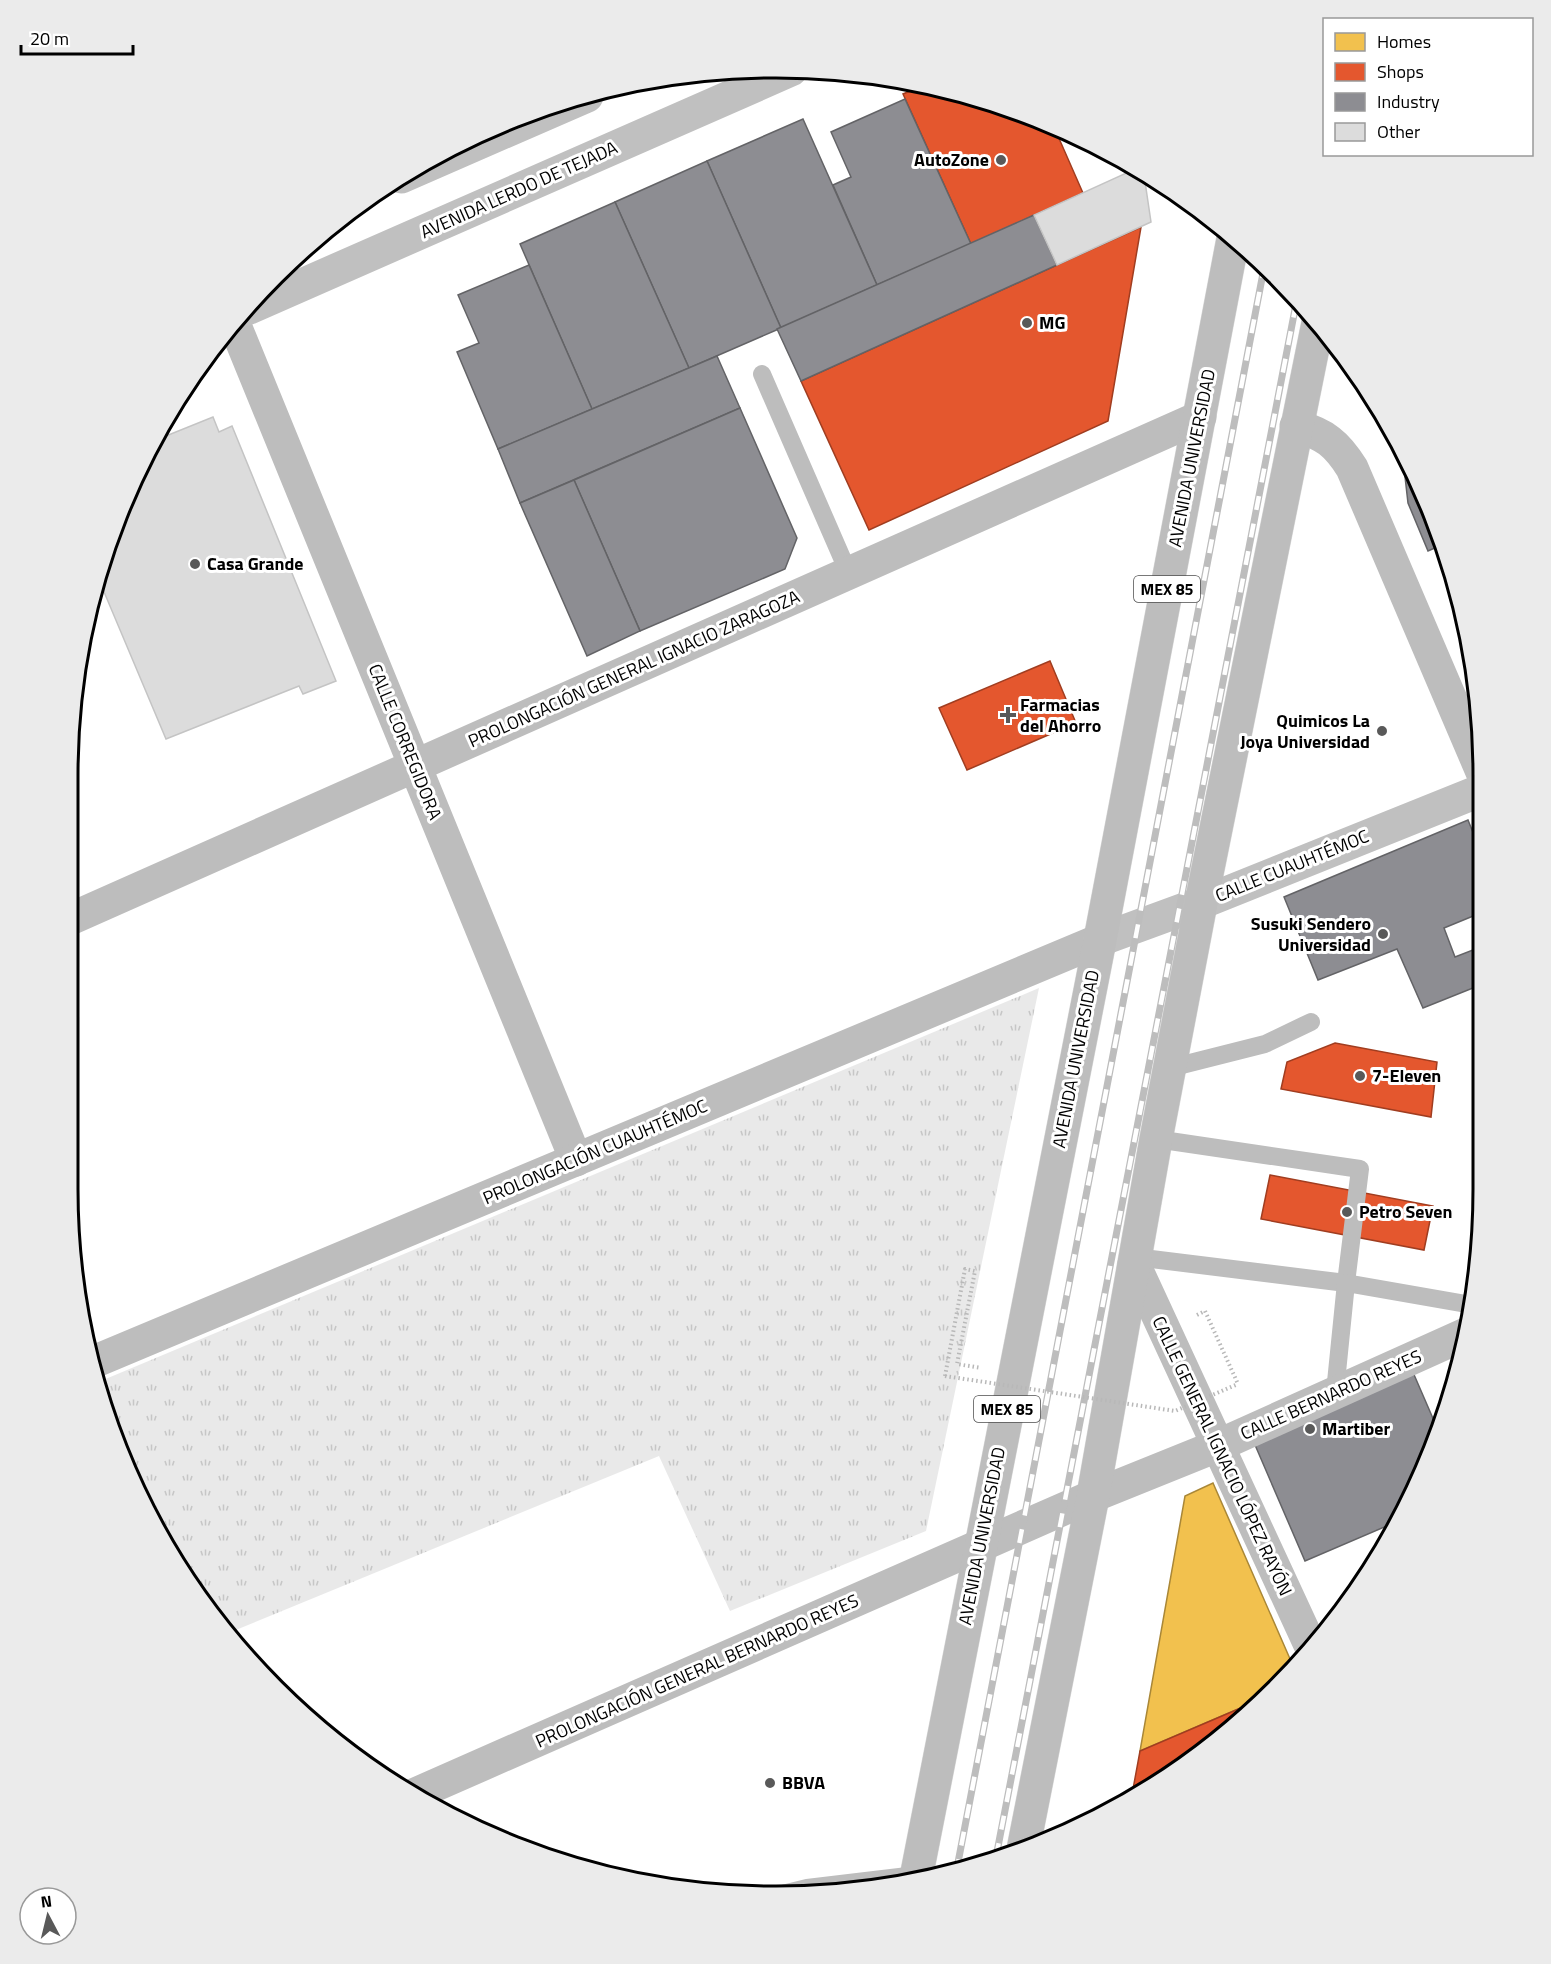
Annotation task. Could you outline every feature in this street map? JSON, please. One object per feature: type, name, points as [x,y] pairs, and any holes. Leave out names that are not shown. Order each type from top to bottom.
[{"type":"main road","name":"AVENIDA UNIVERSIDAD","points":[[917,1872],[1100,940],[1231,248]]},
{"type":"main road","name":"CALLE CORREGIDORA","points":[[238,332],[576,1160]]},
{"type":"main road","points":[[1025,1839],[1093,1496],[1156,1139],[1201,903],[1296,426],[1320,341]]},
{"type":"main road","name":"PROLONGACIÓN GENERAL IGNACIO ZARAGOZA","points":[[78,916],[1200,417]]},
{"type":"main road","points":[[1296,426],[1312,430],[1327,438],[1342,452],[1352,468],[1472,750]]},
{"type":"main road","name":"PROLONGACIÓN CUAUHTÉMOC","points":[[100,1359],[1100,940]]},
{"type":"main road","name":"CALLE GENERAL IGNACIO LÓPEZ RAYÓN","points":[[1135,1261],[1217,1446],[1307,1639]]},
{"type":"main road","name":"CALLE BERNARDO REYES","points":[[1093,1496],[1217,1446],[1456,1339]]},
{"type":"main road","name":"PROLONGACIÓN GENERAL BERNARDO REYES","points":[[423,1791],[1093,1496]]},
{"type":"street","name":"AVENIDA LERDO DE TEJADA","points":[[264,301],[773,78]]},
{"type":"street","name":"CALLE CUAUHTÉMOC","points":[[1100,940],[1201,903],[1473,794]]},
{"type":"lane","points":[[762,374],[849,574]]},
{"type":"lane","points":[[1170,1068],[1265,1044],[1311,1022]]},
{"type":"lane","points":[[1156,1139],[1360,1169],[1335,1392]]},
{"type":"lane","points":[[1135,1261],[1346,1283],[1463,1303]]},
{"type":"path","points":[[957,1364],[975,1271],[965,1269],[945,1376],[1175,1411],[1238,1384],[1205,1311],[1197,1315],[1201,1325]]},
{"type":"green space","points":[[1039,988],[926,1531],[730,1611],[659,1456],[236,1630],[196,1576],[171,1537],[150,1497],[131,1455],[105,1379]]},
{"type":"building: Homes","points":[[1213,1483],[1290,1659],[1240,1708],[1140,1751],[1185,1496]]},
{"type":"building: Shops","name":"AutoZone","points":[[911,91],[956,102],[1000,115],[1059,139],[1083,193],[971,244],[903,94]]},
{"type":"building: Shops","name":"MG","points":[[1141,227],[1108,421],[869,530],[801,381]]},
{"type":"building: Shops","name":"Farmacias del Ahorro","points":[[1050,661],[1076,723],[967,770],[939,708]]},
{"type":"building: Shops","name":"7-Eleven","points":[[1335,1043],[1437,1062],[1431,1117],[1281,1089],[1287,1062]]},
{"type":"building: Shops","name":"Petro Seven","points":[[1270,1175],[1433,1206],[1424,1250],[1261,1219]]},
{"type":"building: Shops","points":[[1240,1708],[1200,1742],[1133,1787],[1140,1751]]},
{"type":"building: Industry","points":[[905,99],[971,244],[877,285],[833,185],[851,177],[831,132]]},
{"type":"building: Industry","points":[[803,119],[877,285],[781,328],[707,161]]},
{"type":"building: Industry","points":[[707,161],[781,328],[689,368],[615,202]]},
{"type":"building: Industry","points":[[615,202],[689,368],[592,409],[520,244]]},
{"type":"building: Industry","points":[[1034,215],[1057,265],[801,381],[777,329]]},
{"type":"building: Industry","points":[[529,265],[592,409],[498,449],[457,352],[479,343],[458,295]]},
{"type":"building: Industry","points":[[717,356],[740,408],[520,503],[498,449]]},
{"type":"building: Industry","points":[[740,408],[797,538],[785,569],[640,631],[574,480]]},
{"type":"building: Industry","points":[[1405,476],[1435,548],[1428,551],[1408,503]]},
{"type":"building: Industry","points":[[574,480],[640,631],[587,656],[520,503]]},
{"type":"building: Industry","points":[[1468,820],[1473,832],[1473,916],[1444,928],[1455,957],[1473,950],[1473,988],[1423,1008],[1397,949],[1318,980],[1284,897]]},
{"type":"building: Industry","points":[[1412,1370],[1433,1420],[1420,1455],[1386,1526],[1305,1561],[1252,1438]]},
{"type":"building: Other","points":[[1127,173],[1145,185],[1151,222],[1057,265],[1034,215]]},
{"type":"building: Other","name":"Casa Grande","points":[[213,417],[219,432],[232,426],[336,681],[303,694],[299,686],[166,739],[103,590],[131,509],[166,436]]},
{"type":"railway","points":[[958,1861],[1262,276]]},
{"type":"railway","points":[[997,1850],[1295,310]]},
{"type":"place","name":"AutoZone","points":[[1001,160]]},
{"type":"place","name":"MG","points":[[1027,323]]},
{"type":"place","name":"Casa Grande","points":[[195,564]]},
{"type":"place","name":"Farmacias del Ahorro","points":[[1008,715]]},
{"type":"place","name":"Quimicos La Joya Universidad","points":[[1382,731]]},
{"type":"place","name":"Susuki Sendero Universidad","points":[[1383,934]]},
{"type":"place","name":"7-Eleven","points":[[1360,1076]]},
{"type":"place","name":"Petro Seven","points":[[1347,1212]]},
{"type":"place","name":"Martiber","points":[[1310,1429]]},
{"type":"place","name":"BBVA","points":[[770,1783]]}]
